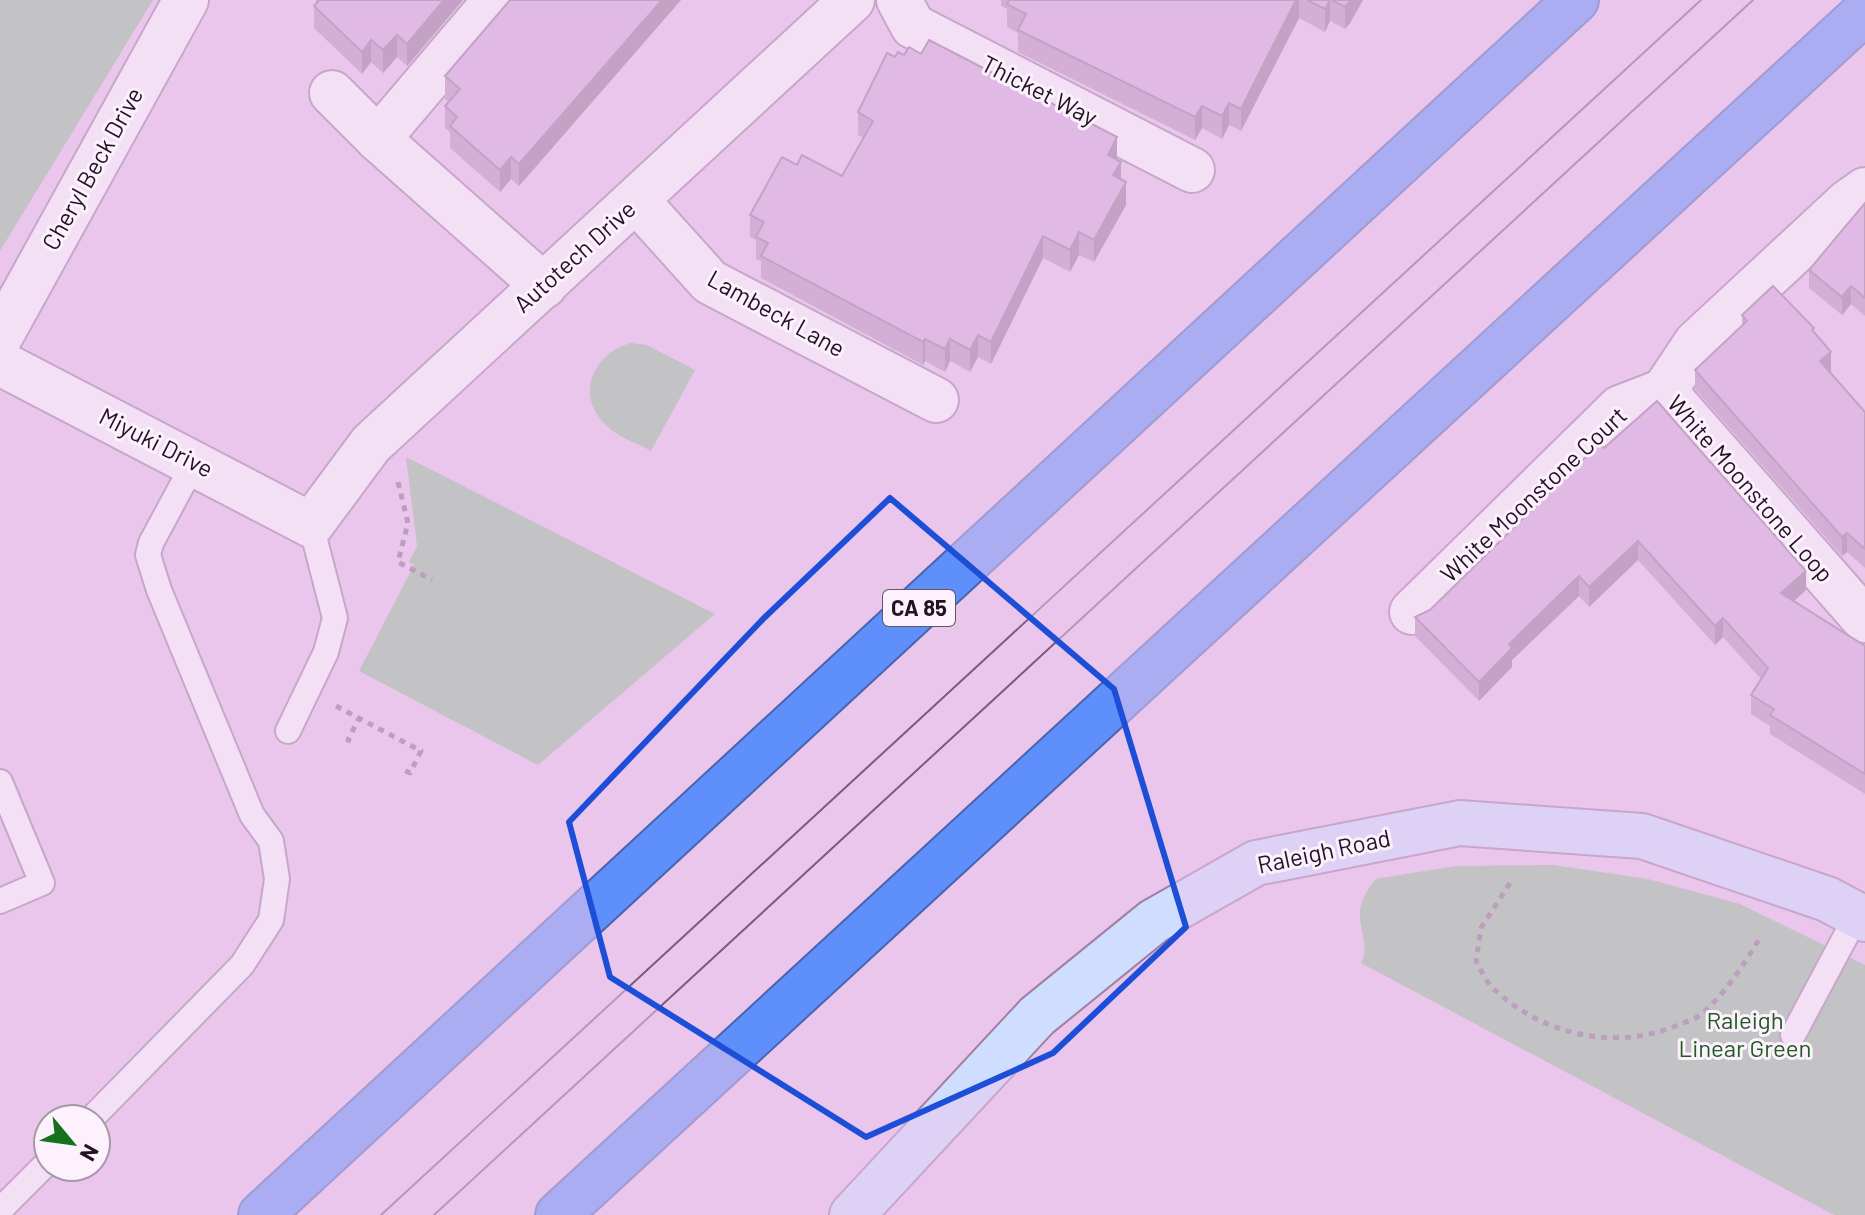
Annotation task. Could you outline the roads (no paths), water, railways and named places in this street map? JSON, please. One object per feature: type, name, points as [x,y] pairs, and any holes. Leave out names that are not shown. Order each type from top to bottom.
[{"type":"highway","name":"CA 85","points":[[261,1215],[1576,0]]},
{"type":"highway","points":[[558,1215],[1865,12]]},
{"type":"street","name":"Cheryl Beck Drive","points":[[0,337],[186,0]]},
{"type":"street","points":[[378,139],[496,0]]},
{"type":"street","name":"Autotech Drive","points":[[311,525],[371,444],[852,0]]},
{"type":"street","name":"Thicket Way","points":[[899,0],[913,26],[1192,170]]},
{"type":"street","points":[[332,93],[378,139],[544,286]]},
{"type":"street","name":"White Moonstone Loop","points":[[1865,190],[1848,202],[1696,343],[1664,391],[1865,620]]},
{"type":"street","name":"Lambeck Lane","points":[[637,201],[710,282],[936,400]]},
{"type":"street","name":"Miyuki Drive","points":[[0,363],[311,525]]},
{"type":"street","name":"White Moonstone Court","points":[[1412,612],[1620,408],[1664,391]]},
{"type":"street","name":"Raleigh Road","points":[[852,1215],[1037,1016],[1154,921],[1256,863],[1460,823],[1642,836],[1827,899],[1861,917]]},
{"type":"lane","points":[[107,1103],[242,965],[271,920],[277,879],[271,841],[252,815],[159,590],[148,555],[151,543],[194,463]]},
{"type":"lane","points":[[288,731],[326,652],[335,618],[311,525]]},
{"type":"lane","points":[[0,782],[42,883],[0,901]]},
{"type":"lane","points":[[1793,1035],[1861,917]]},
{"type":"lane","points":[[0,1210],[32,1178]]},
{"type":"tram line","points":[[381,1215],[1701,0]]},
{"type":"tram line","points":[[434,1215],[1753,0]]},
{"type":"park label","name":"Raleigh Linear Green","points":[[1745,1035]]}]
